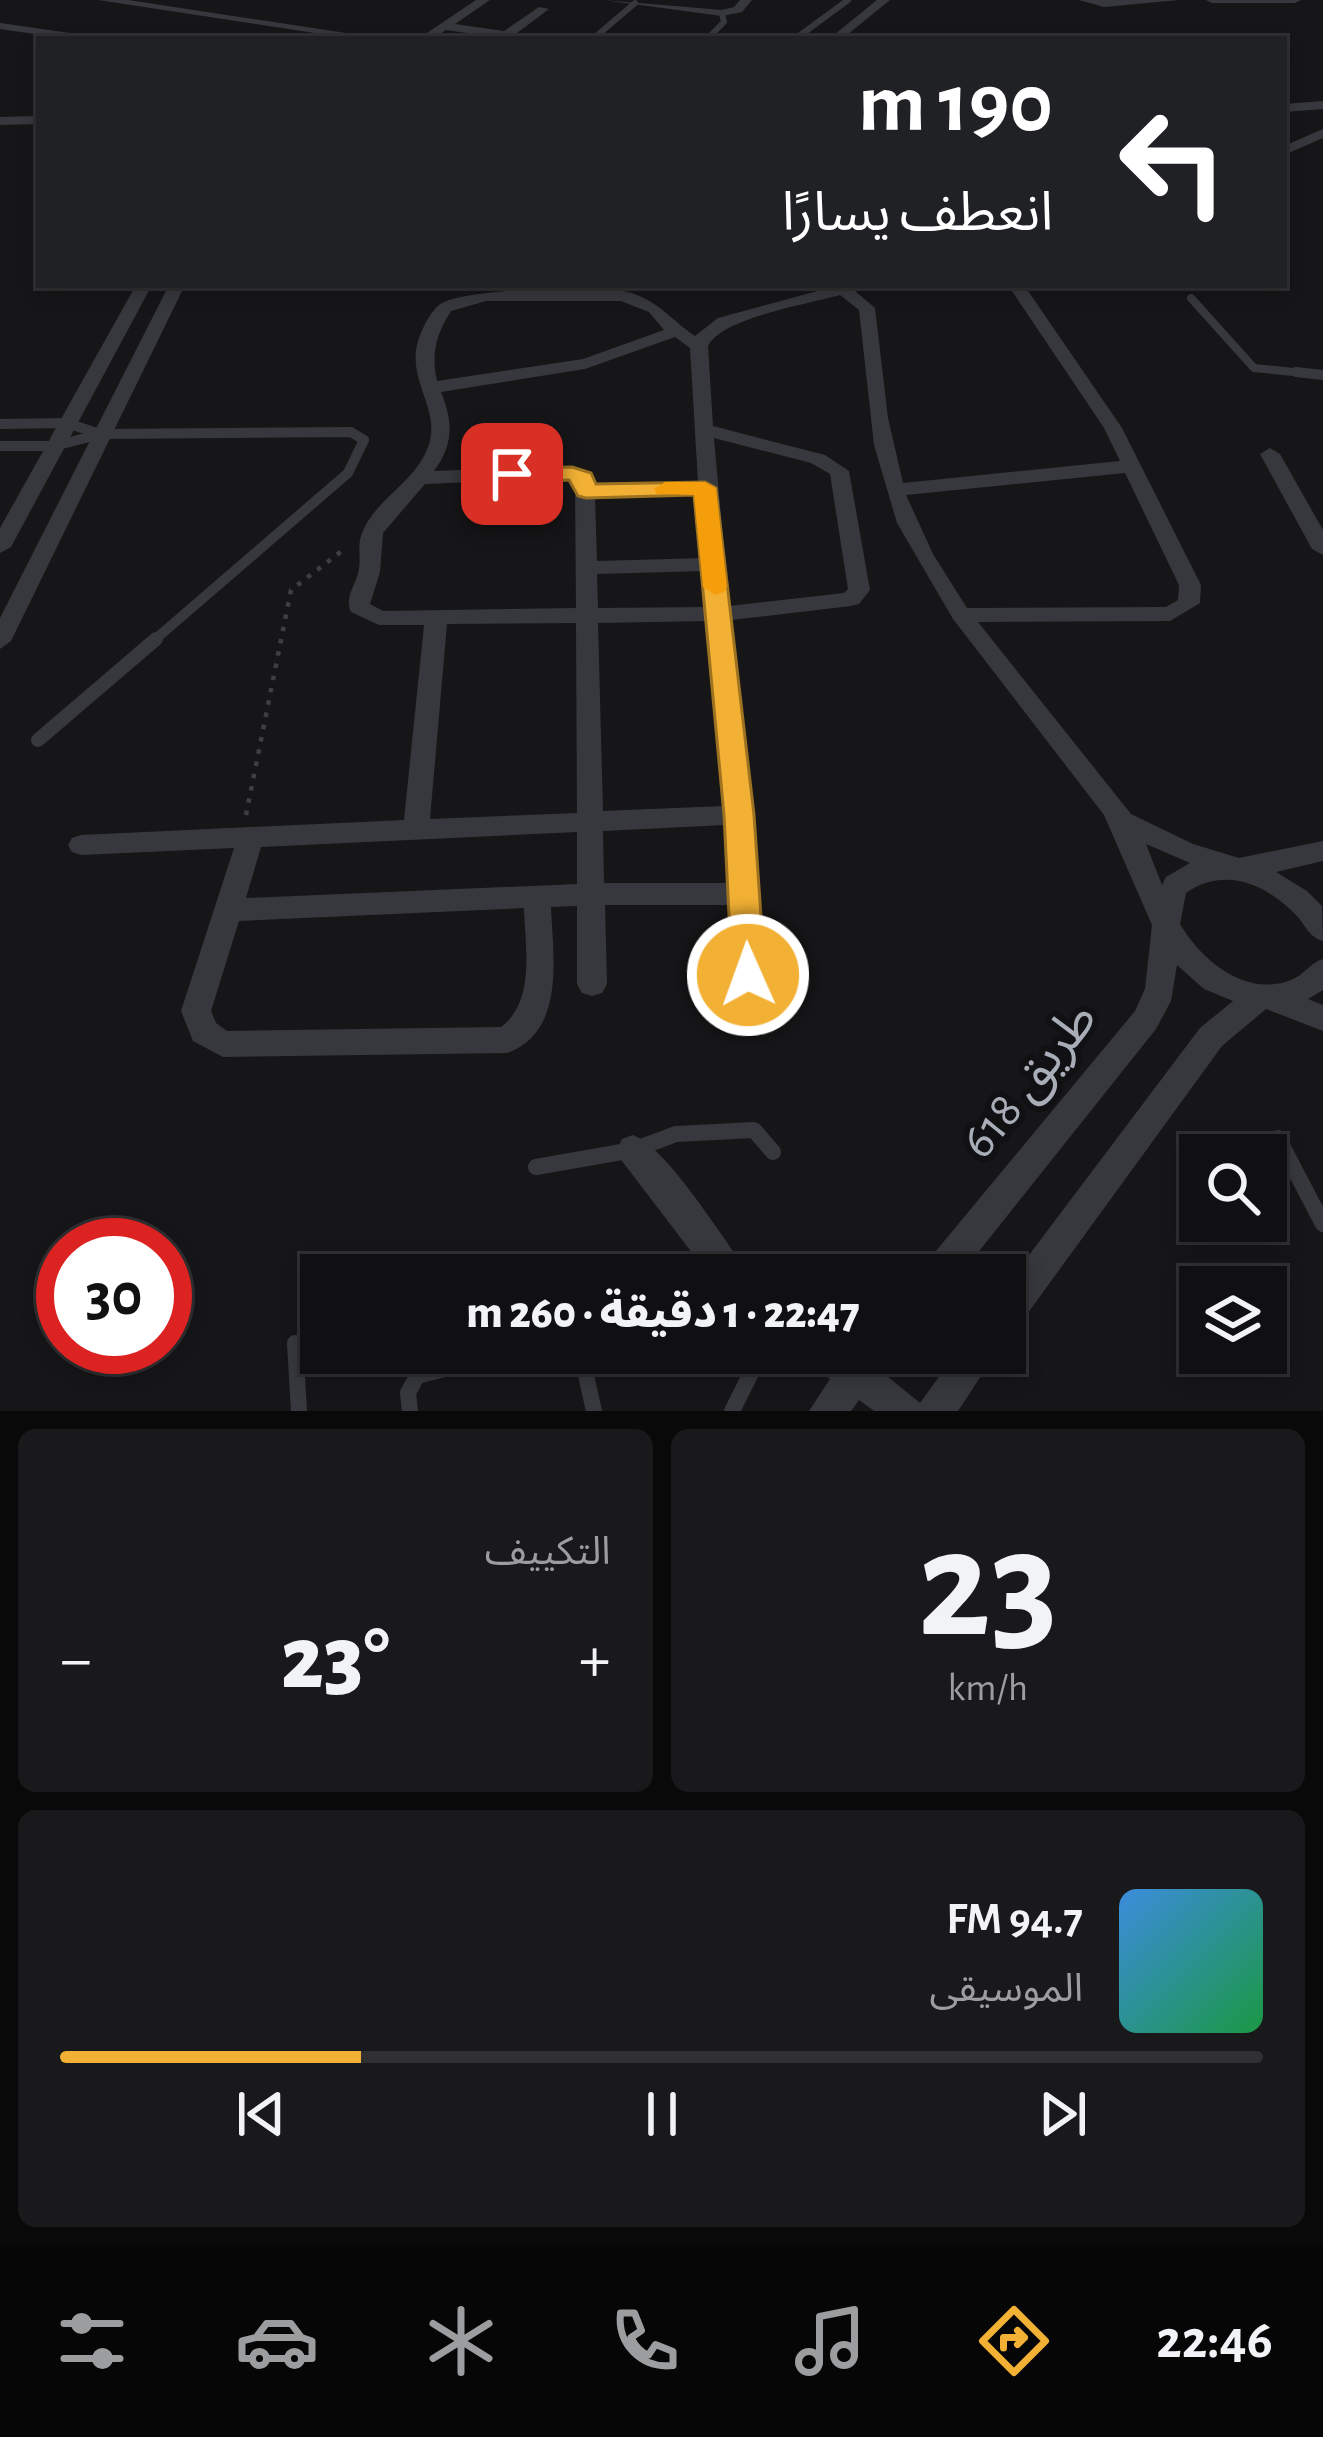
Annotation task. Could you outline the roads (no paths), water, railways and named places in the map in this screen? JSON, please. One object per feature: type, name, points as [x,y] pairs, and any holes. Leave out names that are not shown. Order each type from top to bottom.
[{"type":"street","points":[[104,0],[352,36]]},
{"type":"street","points":[[428,36],[484,0]]},
{"type":"street","points":[[609,0],[722,13],[738,10],[746,0]]},
{"type":"street","points":[[839,36],[884,0]]},
{"type":"street","points":[[1085,0],[1103,4],[1173,0]]},
{"type":"street","points":[[1212,0],[1295,0]]},
{"type":"street","points":[[505,36],[543,9]]},
{"type":"street","points":[[443,26],[498,36]]},
{"type":"street","points":[[1287,98],[1319,103]]},
{"type":"street","points":[[1287,108],[1319,103]]},
{"type":"street","points":[[0,121],[36,120]]},
{"type":"street","points":[[1287,150],[1322,136]]},
{"type":"street","points":[[0,547],[142,288]]},
{"type":"street","points":[[0,640],[175,288]]},
{"type":"street","points":[[750,1015],[739,815],[705,488],[699,346],[705,334],[724,322],[847,288]]},
{"type":"street","points":[[852,288],[867,308],[886,468],[908,525],[962,615],[1122,821],[1168,934],[1205,975],[1323,1018]]},
{"type":"street","points":[[962,615],[1170,614],[1189,604],[1190,585],[1113,428],[1018,288]]},
{"type":"street","points":[[699,346],[675,331],[655,308],[623,296],[486,290],[440,314],[426,350],[428,388],[442,433],[435,454],[378,523],[370,540],[370,569],[358,595],[359,607],[379,618],[718,614],[836,603],[860,590],[838,471],[818,459],[703,429]]},
{"type":"street","points":[[428,388],[580,367],[675,331]]},
{"type":"street","points":[[1270,454],[1323,549]]},
{"type":"street","points":[[895,490],[1132,466]]},
{"type":"street","points":[[417,478],[566,472],[583,478],[592,984]]},
{"type":"street","points":[[586,491],[705,488]]},
{"type":"street","points":[[587,568],[713,563]]},
{"type":"street","points":[[416,831],[436,618]]},
{"type":"street","points":[[81,845],[739,815]]},
{"type":"street","points":[[1122,821],[1184,851],[1280,884],[1314,910],[1323,931]]},
{"type":"street","points":[[246,838],[196,1011],[204,1032],[237,1047],[484,1044],[518,1035],[533,1017],[537,896]]},
{"type":"street","points":[[1239,869],[1323,850]]},
{"type":"street","name":"طريق 618","points":[[955,1254],[1156,1003],[1168,934],[1168,897],[1178,883],[1194,873],[1239,869]]},
{"type":"street","points":[[227,910],[591,894],[745,894]]},
{"type":"street","points":[[1026,1288],[1211,1037],[1262,995],[1292,994],[1314,983],[1323,970]]},
{"type":"street","points":[[633,1150],[642,1154],[670,1200],[713,1254]]},
{"type":"street","points":[[827,1411],[858,1374]]},
{"type":"street","points":[[875,1374],[904,1411]]},
{"type":"street","points":[[935,1411],[962,1374]]},
{"type":"lane","points":[[799,36],[848,0]]},
{"type":"lane","points":[[596,36],[635,3]]},
{"type":"lane","points":[[710,36],[724,22],[722,13]]},
{"type":"lane","points":[[0,26],[69,36]]},
{"type":"lane","points":[[1191,298],[1254,368],[1323,375]]},
{"type":"lane","points":[[0,424],[67,423],[101,434]]},
{"type":"lane","points":[[0,446],[54,446],[101,434],[351,432],[364,440],[362,452],[347,473],[38,740]]},
{"type":"lane","points":[[536,1167],[633,1150],[676,1134],[747,1128],[759,1132],[773,1152]]},
{"type":"lane","points":[[1287,1155],[1323,1224]]},
{"type":"lane","points":[[295,1343],[299,1411]]},
{"type":"lane","points":[[410,1411],[408,1393],[417,1376],[425,1374]]},
{"type":"lane","points":[[586,1374],[594,1411]]},
{"type":"lane","points":[[732,1411],[750,1374]]}]
